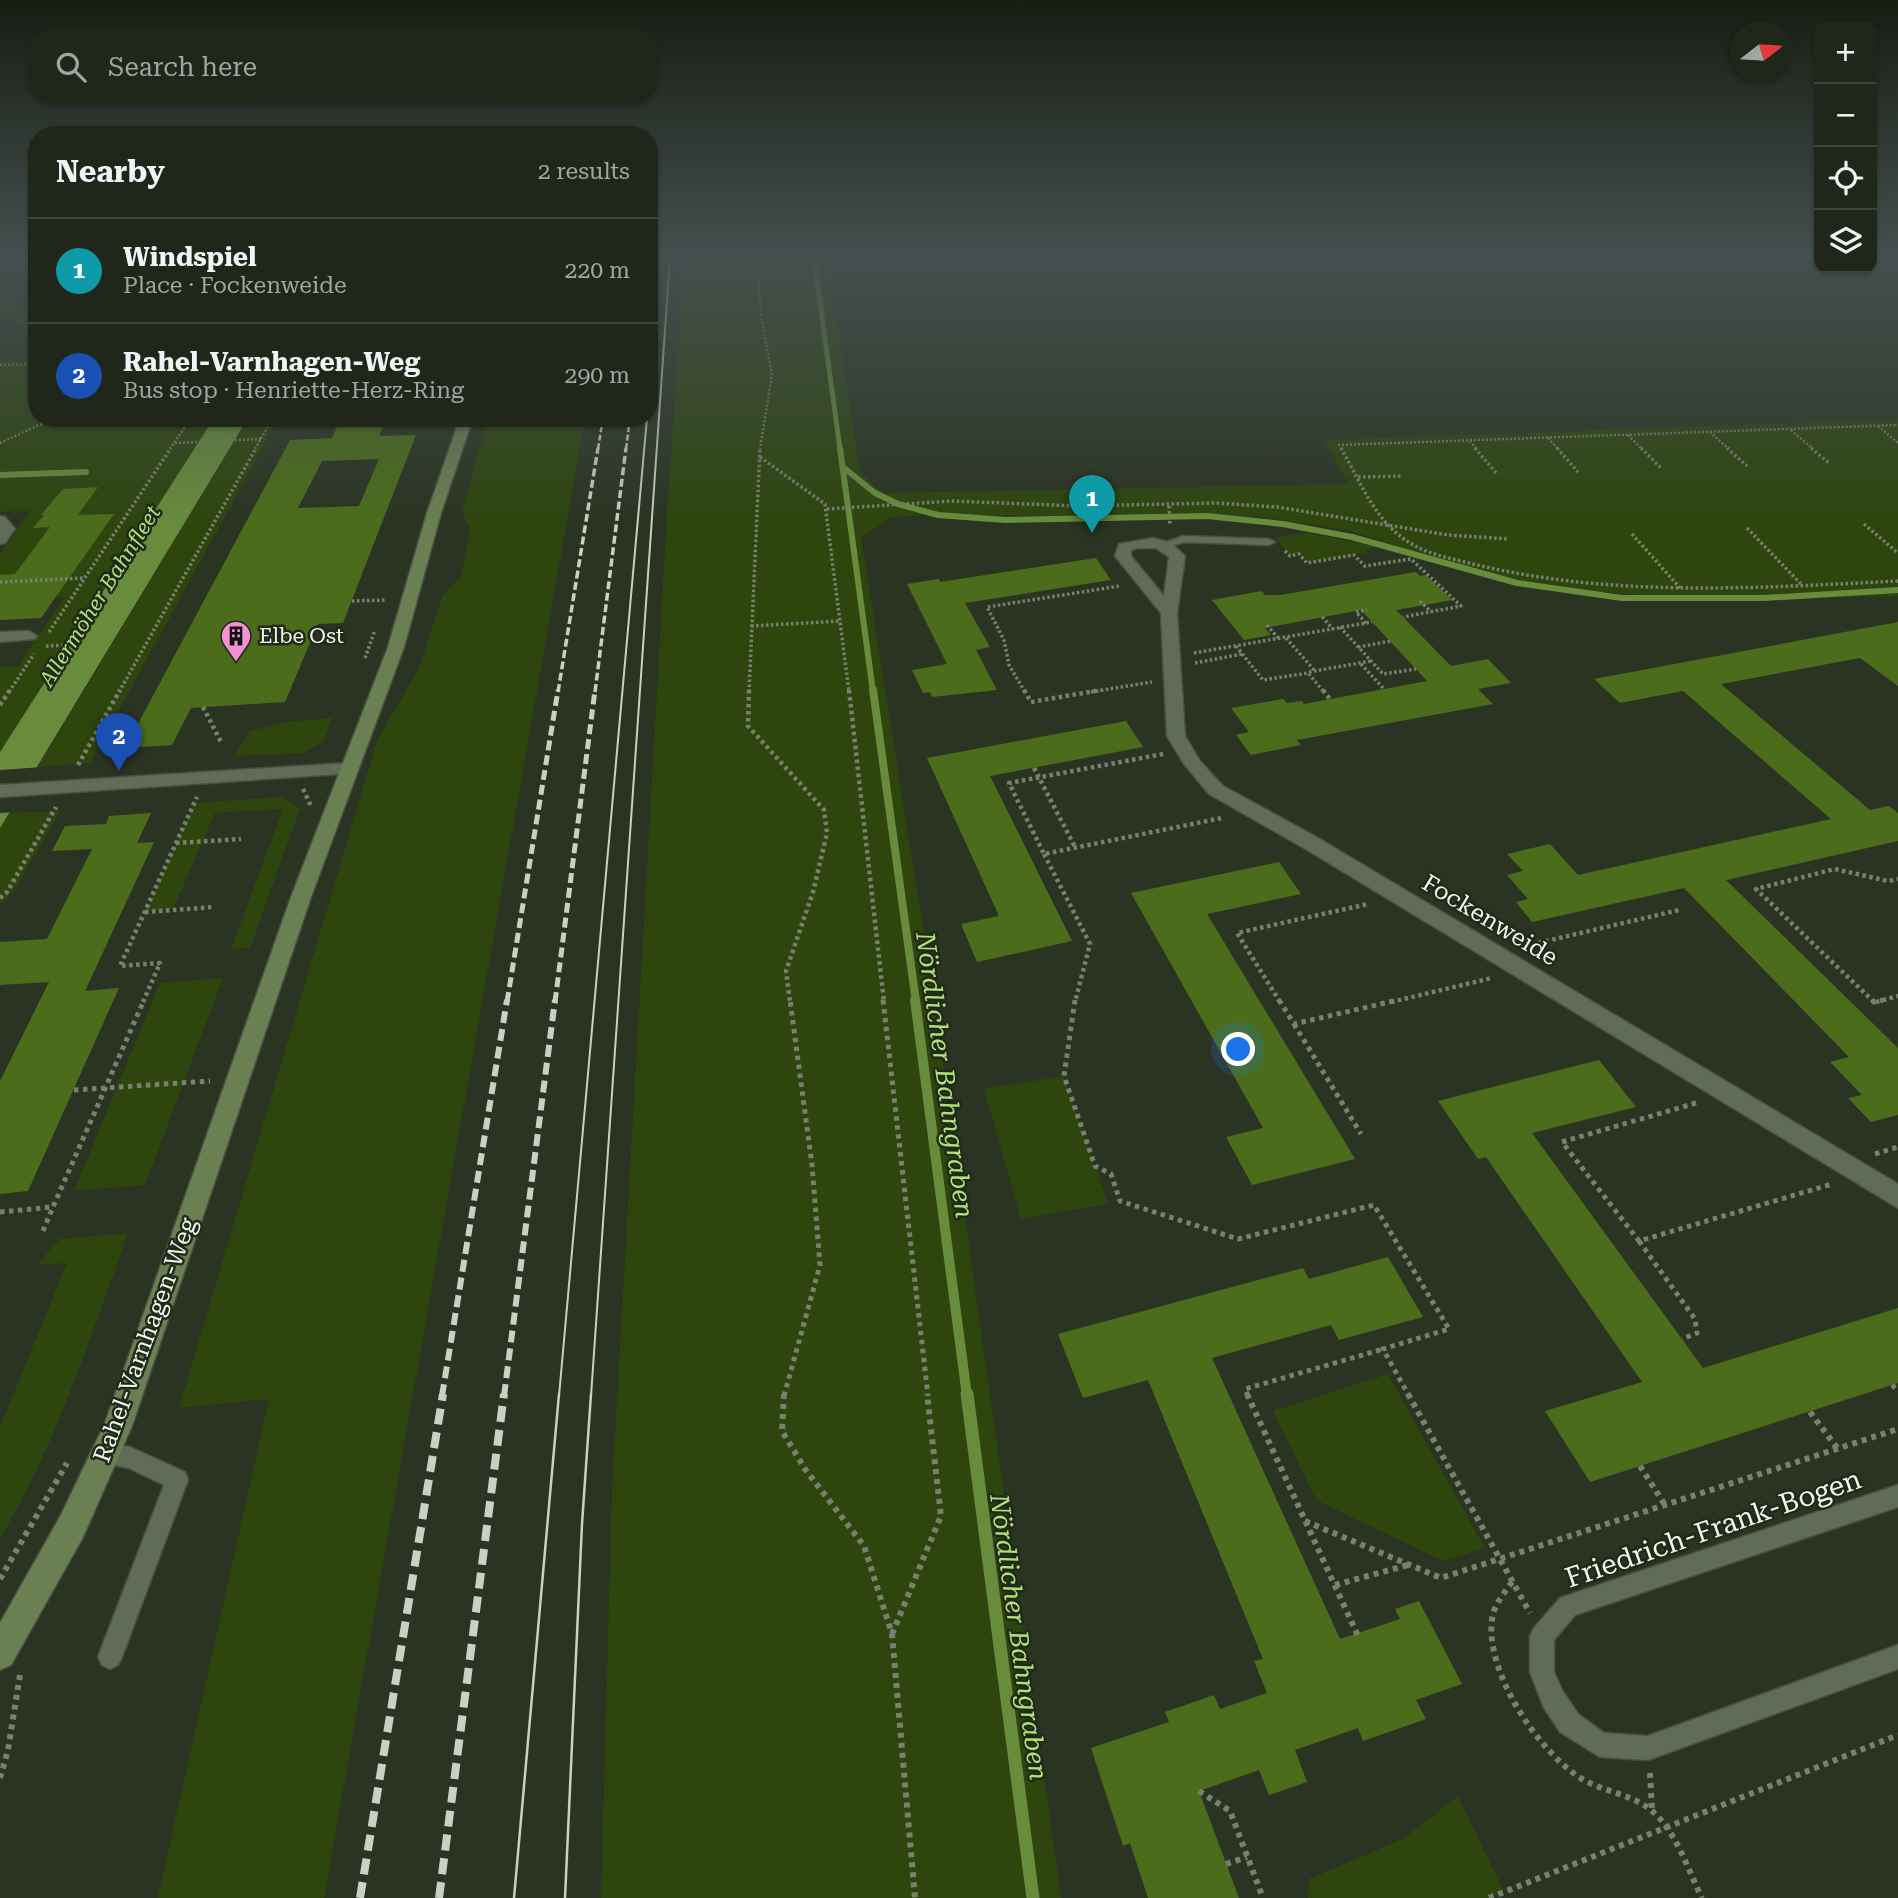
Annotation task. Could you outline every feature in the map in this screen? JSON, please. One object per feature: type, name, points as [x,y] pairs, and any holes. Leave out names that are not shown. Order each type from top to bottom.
[{"type":"street","name":"Rahel-Varnhagen-Weg","points":[[0,1654],[72,1526],[118,1426],[348,769],[394,653],[434,513],[464,427]]},
{"type":"street","points":[[0,520],[8,529],[0,540]]},
{"type":"street","points":[[1167,535],[1124,547],[1123,556],[1142,583],[1169,613]]},
{"type":"street","name":"Fockenweide","points":[[1167,535],[1177,555],[1169,613],[1176,736],[1216,790],[1494,953],[1898,1197]]},
{"type":"street","points":[[0,637],[36,638]]},
{"type":"street","points":[[0,791],[348,769]]},
{"type":"lane","points":[[1167,535],[1183,539],[1269,542]]},
{"type":"lane","points":[[105,1455],[130,1458],[177,1480],[110,1657]]},
{"type":"lane","name":"Friedrich-Frank-Bogen","points":[[1542,1636],[1568,1606],[1898,1496]]},
{"type":"lane","points":[[1542,1636],[1542,1672],[1552,1699],[1569,1723],[1601,1745],[1648,1748],[1898,1657]]},
{"type":"path","points":[[767,347],[772,374],[759,457],[748,726],[824,810],[827,833],[813,892],[786,971],[812,1165],[820,1265],[784,1387],[782,1431],[805,1469],[864,1546],[892,1634],[915,1898]]},
{"type":"path","points":[[0,365],[28,364]]},
{"type":"path","points":[[1898,425],[1339,445],[1386,525],[1406,541],[1446,557],[1522,575],[1625,588],[1681,590],[1898,581]]},
{"type":"path","points":[[1877,426],[1898,443]]},
{"type":"path","points":[[0,443],[35,427]]},
{"type":"path","points":[[47,635],[185,427]]},
{"type":"path","points":[[0,898],[7,892],[268,427]]},
{"type":"path","points":[[1790,429],[1830,464]]},
{"type":"path","points":[[1710,432],[1747,466]]},
{"type":"path","points":[[1628,435],[1662,469]]},
{"type":"path","points":[[1547,437],[1578,472]]},
{"type":"path","points":[[174,443],[261,439]]},
{"type":"path","points":[[1469,440],[1497,474]]},
{"type":"path","points":[[759,457],[825,504],[841,621],[941,1516],[892,1634]]},
{"type":"path","points":[[1358,477],[1402,476]]},
{"type":"path","points":[[827,509],[952,501],[1078,506],[1216,503],[1277,507],[1448,535],[1509,539]]},
{"type":"path","points":[[1167,535],[1168,506]]},
{"type":"path","points":[[1864,524],[1898,553]]},
{"type":"path","points":[[1747,528],[1802,584]]},
{"type":"path","points":[[1632,534],[1681,590]]},
{"type":"path","points":[[1269,542],[1278,543],[1290,556],[1299,554],[1307,563],[1354,555],[1364,566],[1411,559],[1461,606],[1403,617]]},
{"type":"path","points":[[0,582],[85,578]]},
{"type":"path","points":[[1142,583],[988,607],[1004,640],[1009,665],[1031,702],[1174,678]]},
{"type":"path","points":[[352,601],[385,600]]},
{"type":"path","points":[[1420,601],[1431,612]]},
{"type":"path","points":[[1173,656],[1369,622],[1356,612],[1367,610]]},
{"type":"path","points":[[1322,617],[1333,629]]},
{"type":"path","points":[[751,626],[841,621]]},
{"type":"path","points":[[1267,625],[1279,638]]},
{"type":"path","points":[[1340,627],[1383,674],[1416,668]]},
{"type":"path","points":[[1286,637],[1315,671]]},
{"type":"path","points":[[0,705],[36,638]]},
{"type":"path","points":[[1358,647],[1391,641]]},
{"type":"path","points":[[51,646],[69,645]]},
{"type":"path","points":[[1235,646],[1263,680],[1371,661]]},
{"type":"path","points":[[1204,661],[1242,654]]},
{"type":"path","points":[[1361,663],[1384,689]]},
{"type":"path","points":[[1308,673],[1330,699]]},
{"type":"path","points":[[203,707],[222,744]]},
{"type":"path","points":[[1185,750],[1009,783],[1090,944],[1078,982],[1064,1076],[1095,1166],[1111,1174],[1120,1201],[1238,1239],[1374,1205],[1449,1329],[1245,1389],[1358,1636]]},
{"type":"path","points":[[1034,768],[1075,847]]},
{"type":"path","points":[[43,1231],[160,963],[121,966],[206,778]]},
{"type":"path","points":[[1044,854],[1254,811]]},
{"type":"path","points":[[176,843],[241,839]]},
{"type":"path","points":[[1898,879],[1888,881],[1835,869],[1756,889],[1874,1002],[1898,996]]},
{"type":"path","points":[[1361,1134],[1237,933],[1400,897]]},
{"type":"path","points":[[145,912],[213,907]]},
{"type":"path","points":[[1494,953],[1679,910]]},
{"type":"path","points":[[1294,1024],[1524,971]]},
{"type":"path","points":[[74,1090],[214,1080],[210,1093]]},
{"type":"path","points":[[1682,1339],[1696,1333],[1695,1319],[1562,1142],[1727,1094]]},
{"type":"path","points":[[1639,1241],[1863,1175]]},
{"type":"path","points":[[0,1212],[53,1207]]},
{"type":"path","points":[[1383,1349],[1542,1636]]},
{"type":"path","points":[[1892,1385],[1898,1391]]},
{"type":"path","points":[[1810,1412],[1838,1449]]},
{"type":"path","points":[[1306,1521],[1441,1578],[1898,1429]]},
{"type":"path","points":[[0,1579],[71,1455]]},
{"type":"path","points":[[1640,1466],[1665,1505]]},
{"type":"path","points":[[1335,1586],[1408,1565]]},
{"type":"path","points":[[1489,1898],[1898,1735]]},
{"type":"path","points":[[1648,1748],[1652,1811]]},
{"type":"path","points":[[1199,1791],[1230,1811],[1263,1898]]},
{"type":"path","points":[[1226,1864],[1247,1857]]},
{"type":"shaded area","points":[[679,347],[841,347],[860,472],[883,493],[1348,484],[1325,440],[1898,419],[1898,596],[1687,599],[1518,585],[1348,530],[1261,517],[924,515],[891,517],[861,538],[935,1005],[1061,1898],[601,1898],[612,1490]]},
{"type":"shaded area","points":[[0,361],[28,361],[28,427],[208,427],[0,752],[0,667],[18,666],[65,597],[0,600],[0,554],[30,511],[0,512]]},
{"type":"shaded area","points":[[243,427],[274,427],[90,763],[38,767]]},
{"type":"shaded area","points":[[485,427],[583,427],[324,1898],[158,1898],[269,1399],[179,1408],[377,741],[420,666],[443,595],[461,577],[470,530],[462,511]]},
{"type":"shaded area","points":[[1307,533],[1374,546],[1365,553],[1307,563],[1299,554],[1290,556],[1275,537]]},
{"type":"shaded area","points":[[332,718],[324,741],[303,753],[234,756],[250,731],[287,722]]},
{"type":"shaded area","points":[[281,797],[300,808],[250,948],[231,949],[283,809],[215,813],[173,909],[145,912],[194,803]]},
{"type":"shaded area","points":[[60,811],[13,893],[0,904],[0,828],[9,813]]},
{"type":"shaded area","points":[[223,978],[145,1185],[74,1191],[160,983]]},
{"type":"shaded area","points":[[1064,1076],[1108,1204],[1021,1219],[984,1089]]},
{"type":"shaded area","points":[[128,1233],[56,1427],[0,1538],[0,1427],[67,1263],[37,1265],[60,1239]]},
{"type":"shaded area","points":[[1388,1374],[1485,1548],[1443,1561],[1316,1500],[1273,1411]]},
{"type":"shaded area","points":[[1458,1796],[1504,1892],[1489,1898],[1308,1898],[1309,1879],[1403,1839]]},
{"type":"water","name":"Allermöher Bahnfleet","points":[[208,427],[243,427],[0,828],[0,752]]},
{"type":"pier","points":[[42,767],[39,776],[14,812],[0,813],[0,770]]},
{"type":"building","name":"Elbe Ost","points":[[337,427],[382,427],[379,436],[416,435],[343,623],[318,624],[285,702],[191,708],[172,745],[125,748],[290,440],[332,438]],"holes":[[[379,459],[359,506],[298,508],[322,461]]]},
{"type":"building","points":[[98,487],[78,515],[114,514],[41,618],[0,620],[0,575],[15,574],[50,527],[33,528],[44,515],[41,515],[63,489]]},
{"type":"building","points":[[1096,558],[1111,580],[965,603],[990,647],[976,650],[997,690],[932,697],[930,692],[923,693],[912,670],[947,664],[907,584],[939,579],[940,582]]},
{"type":"building","points":[[1416,572],[1420,576],[1426,575],[1452,600],[1396,610],[1451,666],[1488,659],[1511,683],[1478,689],[1493,704],[1297,740],[1301,745],[1251,755],[1236,735],[1249,732],[1231,708],[1283,699],[1287,703],[1302,701],[1304,704],[1427,681],[1361,610],[1265,628],[1271,635],[1244,640],[1212,600],[1262,591],[1265,595],[1280,595]]},
{"type":"building","points":[[1898,622],[1898,686],[1860,658],[1721,684],[1870,810],[1889,806],[1898,813],[1898,841],[1726,880],[1898,1048],[1898,1115],[1871,1122],[1848,1098],[1862,1095],[1830,1062],[1849,1057],[1684,888],[1532,922],[1516,902],[1528,899],[1507,875],[1523,871],[1507,854],[1550,844],[1578,875],[1831,819],[1683,691],[1620,703],[1594,679]]},
{"type":"building","points":[[1126,721],[1143,747],[990,776],[1072,941],[977,962],[961,924],[999,916],[927,758]]},
{"type":"building","points":[[151,813],[137,843],[154,842],[85,991],[119,988],[28,1191],[0,1194],[0,1081],[49,982],[0,985],[0,942],[47,939],[92,849],[52,851],[65,826],[106,824],[109,816]]},
{"type":"building","points":[[1279,862],[1301,894],[1207,914],[1355,1159],[1252,1185],[1226,1137],[1263,1128],[1131,893]]},
{"type":"building","points":[[1599,1060],[1636,1107],[1532,1133],[1703,1368],[1898,1308],[1898,1383],[1590,1482],[1545,1411],[1642,1382],[1486,1157],[1478,1159],[1438,1101]]},
{"type":"building","points":[[1388,1257],[1423,1317],[1339,1340],[1331,1325],[1212,1358],[1340,1639],[1400,1619],[1395,1609],[1419,1601],[1462,1684],[1416,1700],[1426,1719],[1363,1741],[1358,1728],[1295,1750],[1307,1782],[1269,1795],[1259,1770],[1199,1791],[1239,1898],[1148,1898],[1130,1843],[1123,1846],[1091,1748],[1169,1722],[1165,1712],[1214,1695],[1220,1709],[1267,1693],[1254,1661],[1263,1659],[1148,1380],[1083,1398],[1058,1334],[1303,1268],[1309,1279]]},
{"type":"waterway","name":"Nördlicher Bahngraben","points":[[826,347],[840,449]]},
{"type":"waterway","name":"Nördlicher Bahngraben","points":[[840,448],[873,692]]},
{"type":"waterway","points":[[843,467],[875,493],[898,504],[938,515],[1005,520],[1207,516],[1283,524],[1352,537],[1517,583],[1622,598],[1764,598],[1898,590]]},
{"type":"waterway","points":[[0,475],[86,472]]},
{"type":"waterway","name":"Nördlicher Bahngraben","points":[[873,690],[916,1002]]},
{"type":"waterway","name":"Nördlicher Bahngraben","points":[[915,1000],[967,1396]]},
{"type":"waterway","name":"Nördlicher Bahngraben","points":[[967,1394],[1033,1898]]},
{"type":"tram line","points":[[591,1396],[664,347]]},
{"type":"tram line","points":[[559,1396],[646,427]]},
{"type":"tram line","points":[[514,1898],[559,1394]]},
{"type":"tram line","points":[[565,1898],[582,1524],[591,1394]]},
{"type":"railway","points":[[598,449],[602,427]]},
{"type":"railway","points":[[626,449],[629,427]]},
{"type":"railway","points":[[558,692],[598,448]]},
{"type":"railway","points":[[595,692],[626,448]]},
{"type":"railway","points":[[507,1002],[558,690]]},
{"type":"railway","points":[[555,1002],[595,690]]},
{"type":"railway","points":[[442,1396],[507,1000]]},
{"type":"railway","points":[[504,1396],[555,1000]]},
{"type":"railway","points":[[360,1898],[443,1394]]},
{"type":"railway","points":[[439,1898],[504,1394]]},
{"type":"place","name":"Windspiel","points":[[1092,533]]},
{"type":"place","name":"Elbe Ost","points":[[236,663]]},
{"type":"place","name":"Rahel-Varnhagen-Weg","points":[[119,771]]}]
